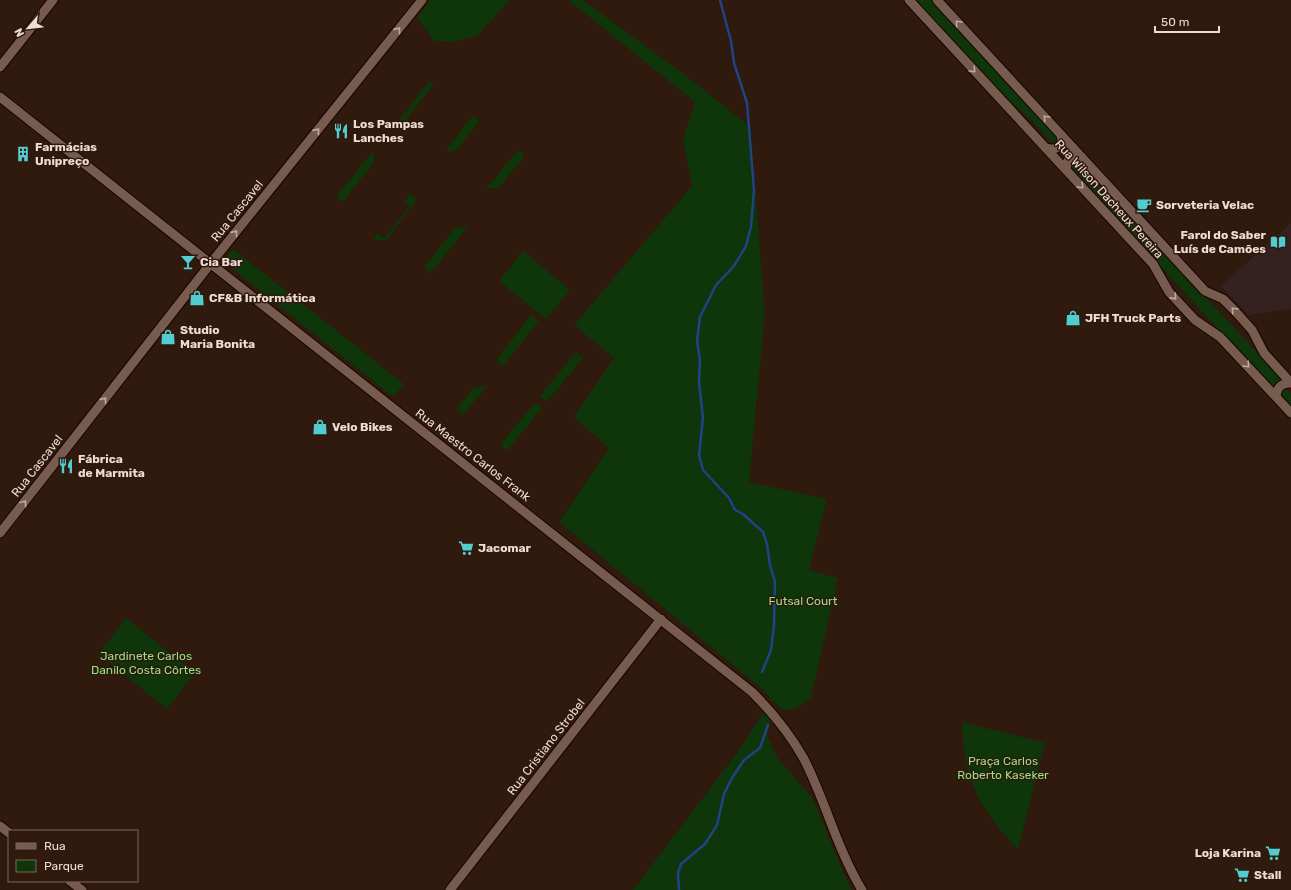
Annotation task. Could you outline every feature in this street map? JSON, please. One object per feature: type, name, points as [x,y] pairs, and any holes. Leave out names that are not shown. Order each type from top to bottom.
[{"type":"main road","points":[[0,67],[53,0]]},
{"type":"main road","name":"Rua Cascavel","points":[[0,533],[211,263],[422,0]]},
{"type":"main road","name":"Rua Wilson Dacheux Pereira","points":[[909,0],[1153,264],[1172,295],[1195,320],[1220,337],[1291,413]]},
{"type":"main road","name":"Rua Wilson Dacheux Pereira","points":[[937,0],[1205,291],[1223,299],[1235,311],[1252,330],[1264,353],[1291,383]]},
{"type":"main road","name":"Rua Maestro Carlos Frank","points":[[0,96],[752,692],[787,732],[809,770],[840,848],[862,890]]},
{"type":"main road","points":[[1046,148],[1052,149],[1059,146],[1062,140],[1061,135]]},
{"type":"main road","points":[[1066,170],[1067,163],[1070,158],[1076,155],[1082,157]]},
{"type":"main road","points":[[1276,396],[1278,388],[1282,384],[1291,383]]},
{"type":"main road","name":"Rua Cristiano Strobel","points":[[450,890],[661,619]]},
{"type":"main road","points":[[0,826],[8,832]]},
{"type":"main road","points":[[71,882],[82,890]]},
{"type":"shaded area","points":[[1291,223],[1291,309],[1248,315],[1221,286]]},
{"type":"green space","points":[[430,0],[510,0],[477,36],[455,42],[434,41],[417,18]]},
{"type":"green space","name":"Futsal Court","points":[[568,0],[583,0],[689,78],[750,127],[765,313],[749,482],[827,499],[809,570],[838,578],[811,697],[802,704],[790,710],[783,709],[777,705],[762,689],[559,522],[609,448],[574,417],[614,358],[574,325],[692,186],[683,138],[695,102]]},
{"type":"green space","points":[[915,0],[932,0],[1055,133],[1059,138],[1054,144],[1031,119],[1006,100]]},
{"type":"green space","points":[[429,81],[433,85],[406,120],[399,120]]},
{"type":"green space","points":[[473,115],[480,120],[456,151],[445,151]]},
{"type":"green space","points":[[518,150],[525,155],[499,188],[486,189]]},
{"type":"green space","points":[[373,151],[375,161],[343,202],[336,197]]},
{"type":"green space","points":[[1075,160],[1081,164],[1282,379],[1273,388],[1072,171],[1070,167],[1072,161]]},
{"type":"green space","points":[[410,194],[417,200],[386,240],[373,240],[378,233],[384,238],[410,206],[404,201]]},
{"type":"green space","points":[[468,226],[431,273],[424,267],[455,228]]},
{"type":"green space","points":[[233,249],[404,384],[393,397],[223,261]]},
{"type":"green space","points":[[523,251],[570,290],[546,319],[499,281]]},
{"type":"green space","points":[[531,315],[539,321],[503,366],[496,360]]},
{"type":"green space","points":[[576,352],[583,358],[547,402],[540,396]]},
{"type":"green space","points":[[487,386],[463,415],[456,410],[474,387]]},
{"type":"green space","points":[[1286,389],[1291,393],[1291,408],[1281,397],[1283,390]]},
{"type":"green space","points":[[535,402],[542,408],[507,451],[500,445]]},
{"type":"green space","name":"Jardinete Carlos Danilo Costa Côrtes","points":[[126,618],[195,673],[167,709],[98,654]]},
{"type":"green space","points":[[764,711],[773,719],[765,729],[776,756],[813,799],[852,890],[633,890],[742,746]]},
{"type":"green space","name":"Praça Carlos Roberto Kaseker","points":[[962,722],[1045,743],[1018,849],[993,820],[983,806],[976,792],[966,760]]},
{"type":"waterway","points":[[720,0],[731,41],[734,63],[747,103],[754,190],[751,227],[746,246],[734,266],[716,285],[700,317],[697,341],[700,360],[699,382],[703,418],[699,455],[703,470],[729,498],[735,510],[743,514],[763,532],[767,544],[770,565],[775,582],[774,625],[771,650],[762,672]]},
{"type":"waterway","points":[[679,890],[678,873],[681,864],[705,844],[717,825],[724,794],[732,778],[744,760],[760,748],[768,725]]},
{"type":"place","name":"Los Pampas Lanches","points":[[341,131]]},
{"type":"place","name":"Farmácias Unipreço","points":[[23,154]]},
{"type":"place","name":"Sorveteria Velac","points":[[1144,205]]},
{"type":"place","name":"Farol do Saber Luís de Camões","points":[[1278,242]]},
{"type":"place","name":"Cia Bar","points":[[188,262]]},
{"type":"place","name":"CF&B Informática","points":[[197,298]]},
{"type":"place","name":"JFH Truck Parts","points":[[1073,318]]},
{"type":"place","name":"Studio Maria Bonita","points":[[168,337]]},
{"type":"place","name":"Velo Bikes","points":[[320,427]]},
{"type":"place","name":"Fábrica de Marmita","points":[[66,466]]},
{"type":"place","name":"Jacomar","points":[[466,548]]},
{"type":"place","name":"Loja Karina","points":[[1273,853]]},
{"type":"place","name":"Stall","points":[[1242,875]]}]
